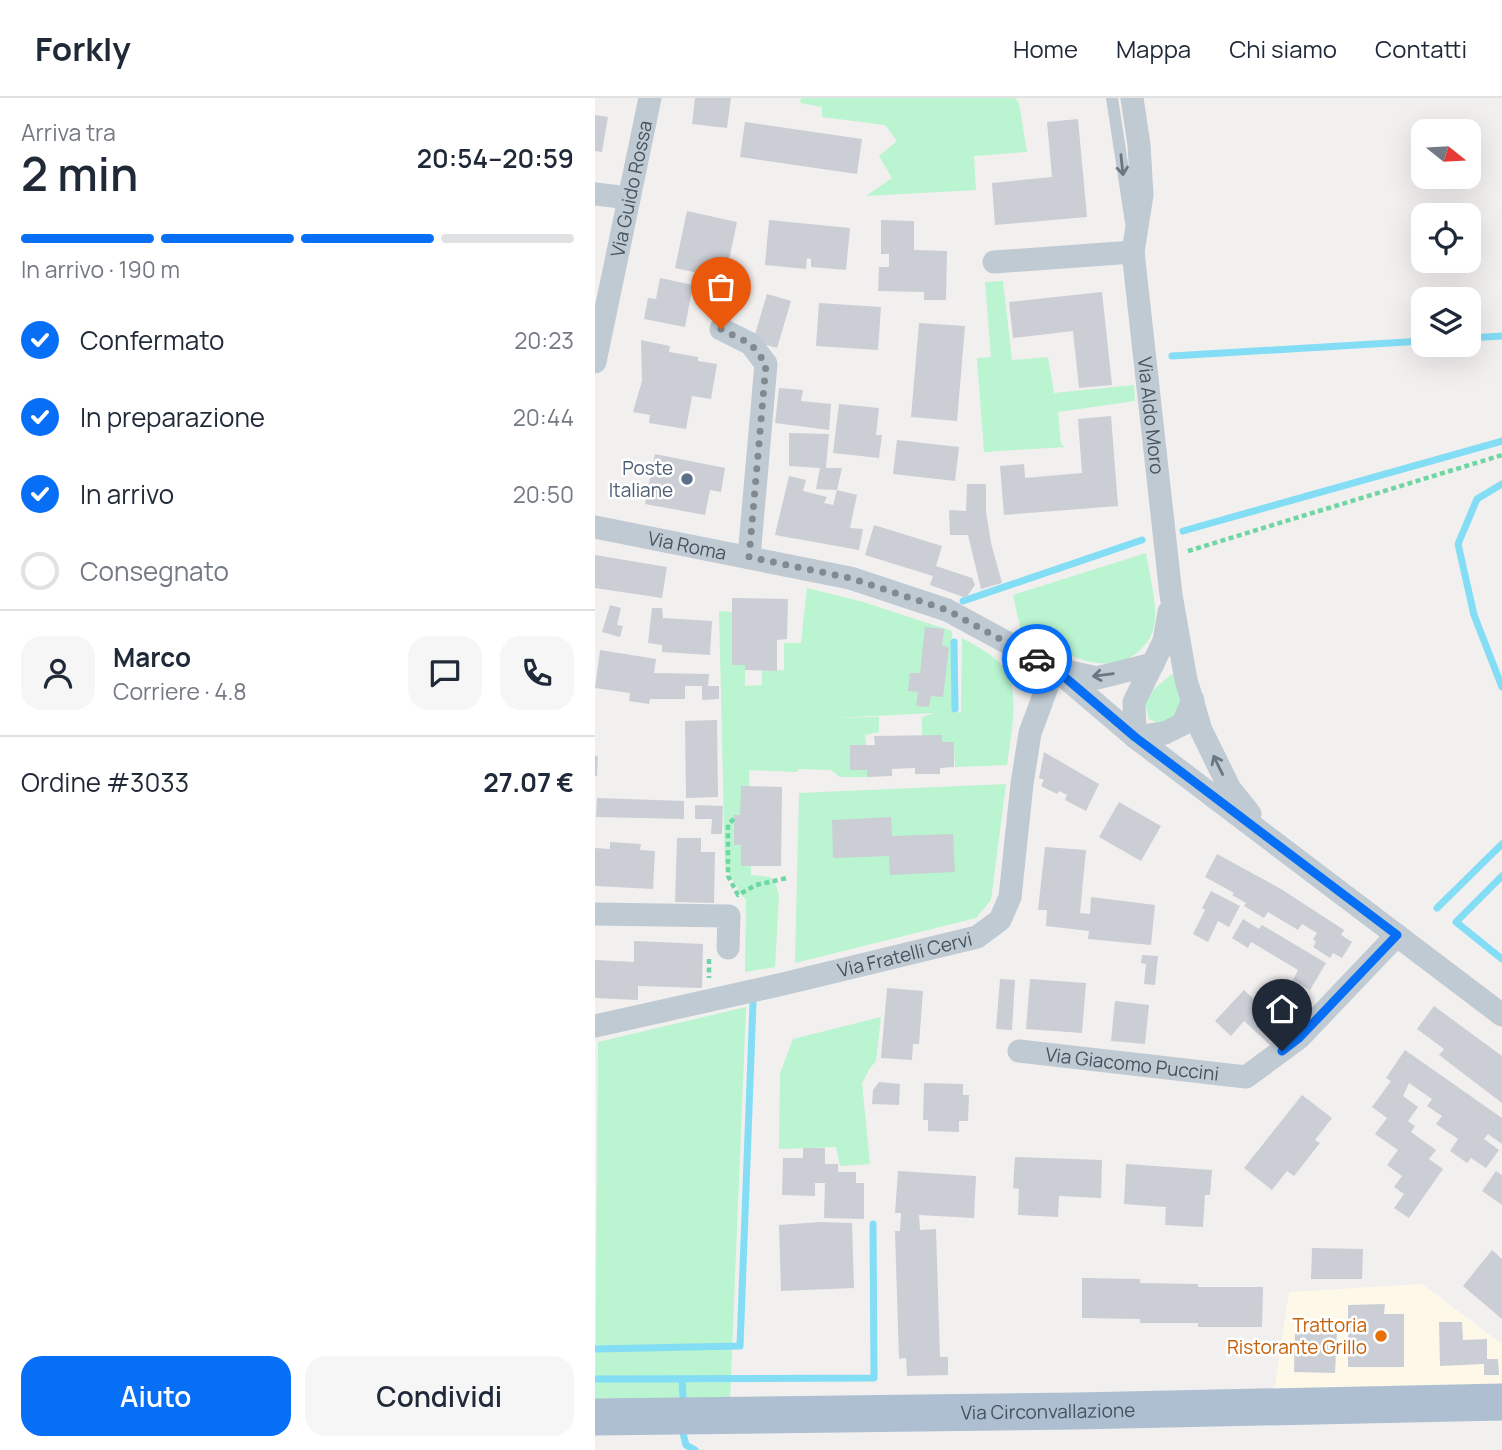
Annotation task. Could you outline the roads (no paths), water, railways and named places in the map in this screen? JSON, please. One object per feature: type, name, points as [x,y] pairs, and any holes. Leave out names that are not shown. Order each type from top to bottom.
[{"type":"main road","name":"Via Circonvallazione","points":[[595,1417],[1091,1411],[1502,1402]]},
{"type":"street","name":"Via Guido Rossa","points":[[595,362],[650,98]]},
{"type":"street","name":"Via Aldo Moro","points":[[1132,98],[1139,145],[1142,195],[1133,244],[1171,595]]},
{"type":"street","points":[[595,194],[629,198]]},
{"type":"street","points":[[994,262],[1133,244]]},
{"type":"street","points":[[721,329],[751,344],[766,364],[749,557]]},
{"type":"street","name":"Via Roma","points":[[595,527],[850,578],[947,610],[1054,668]]},
{"type":"street","points":[[1135,737],[1134,702],[1164,641],[1171,595]]},
{"type":"street","points":[[1171,595],[1186,680],[1201,730],[1230,789],[1271,841]]},
{"type":"street","points":[[1054,668],[1097,678],[1153,664]]},
{"type":"street","points":[[1054,668],[1135,737],[1502,1015]]},
{"type":"street","name":"Via Fratelli Cervi","points":[[595,1026],[867,964],[977,937],[987,932],[1000,920],[1010,897],[1030,733],[1054,668]]},
{"type":"street","points":[[1135,737],[1165,733],[1184,724],[1193,701]]},
{"type":"street","points":[[595,914],[729,916],[728,948]]},
{"type":"street","name":"Via Giacomo Puccini","points":[[1019,1051],[1246,1077],[1299,1038],[1397,935]]},
{"type":"lane","name":"Via Aldo Moro","points":[[1112,98],[1133,244]]},
{"type":"waterway","points":[[1481,337],[1502,336]]},
{"type":"waterway","points":[[1172,356],[1411,342]]},
{"type":"waterway","points":[[1183,531],[1502,441]]},
{"type":"waterway","points":[[1502,484],[1477,499],[1458,544],[1474,615],[1502,687]]},
{"type":"waterway","points":[[963,601],[1142,540]]},
{"type":"waterway","points":[[954,642],[955,709]]},
{"type":"waterway","points":[[1437,908],[1502,844]]},
{"type":"waterway","points":[[1502,876],[1456,922],[1502,959]]},
{"type":"waterway","points":[[595,1349],[740,1346],[753,1003]]},
{"type":"waterway","points":[[595,1379],[874,1378],[873,1224]]},
{"type":"waterway","points":[[682,1379],[683,1396]]},
{"type":"waterway","points":[[683,1433],[686,1445],[695,1450]]},
{"type":"place","name":"Poste Italiane","points":[[687,479]]},
{"type":"place","name":"Trattoria Ristorante Grillo","points":[[1381,1336]]}]
